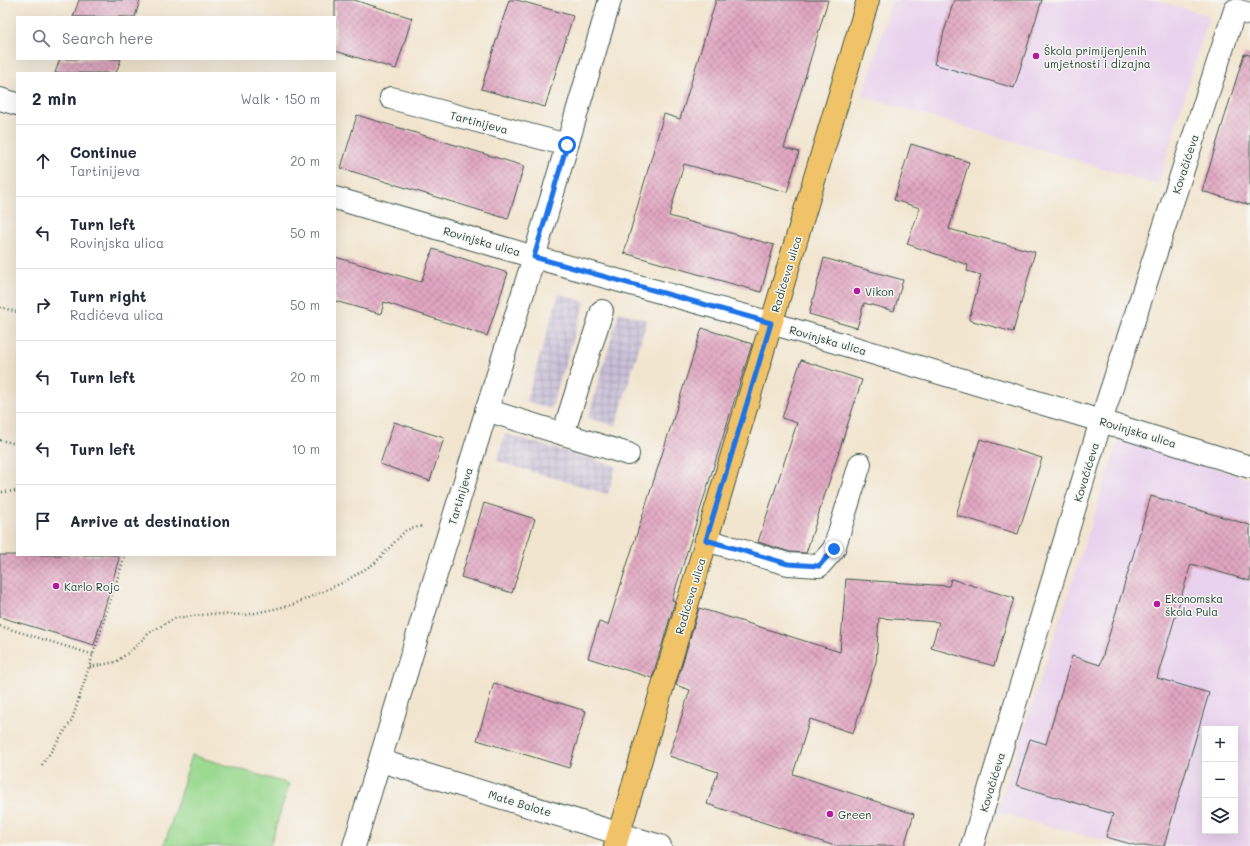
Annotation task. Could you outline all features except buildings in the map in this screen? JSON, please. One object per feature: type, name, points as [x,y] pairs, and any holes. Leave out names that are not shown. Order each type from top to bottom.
[{"type":"main road","name":"Radićeva ulica","points":[[616,840],[868,0]]},
{"type":"street","name":"Tartinijeva","points":[[354,846],[534,257],[610,0]]},
{"type":"street","name":"Kovačićeva","points":[[972,846],[1101,421],[1243,12]]},
{"type":"street","name":"Tartinijeva","points":[[391,98],[567,145]]},
{"type":"street","points":[[0,100],[16,104]]},
{"type":"street","name":"Rovinjska ulica","points":[[336,198],[534,257],[771,323],[1250,466]]},
{"type":"street","points":[[563,434],[602,311]]},
{"type":"street","points":[[486,410],[628,454]]},
{"type":"street","points":[[706,540],[788,564],[819,566],[834,549],[860,464]]},
{"type":"street","name":"Mate Balote","points":[[381,761],[616,840],[660,846]]},
{"type":"path","points":[[0,307],[16,312]]},
{"type":"path","points":[[0,440],[16,444]]},
{"type":"path","points":[[2,492],[16,491]]},
{"type":"path","points":[[90,667],[116,662],[149,633],[175,618],[211,614],[246,615],[292,605],[344,582],[375,563],[406,530],[420,526],[450,528]]},
{"type":"path","points":[[42,765],[72,720],[94,655],[124,556]]},
{"type":"path","points":[[0,626],[94,655]]},
{"type":"shaded area","name":"Škola primijenjenih umjetnosti i dizajna","points":[[892,0],[1155,0],[1209,16],[1158,185],[863,96]]},
{"type":"shaded area","points":[[559,294],[585,302],[551,409],[526,401]]},
{"type":"shaded area","points":[[619,312],[647,320],[616,426],[588,418]]},
{"type":"shaded area","points":[[505,434],[616,466],[608,494],[497,461]]},
{"type":"shaded area","name":"Ekonomska škola Pula","points":[[1119,438],[1250,479],[1250,846],[1125,846],[997,812]]},
{"type":"green space","points":[[192,755],[289,784],[270,846],[164,846]]},
{"type":"place","name":"Škola primijenjenih umjetnosti i dizajna","points":[[1036,56]]},
{"type":"place","name":"Vikon","points":[[857,291]]},
{"type":"place","name":"Karlo Rojc","points":[[56,586]]},
{"type":"place","name":"Ekonomska škola Pula","points":[[1157,604]]},
{"type":"place","name":"Green","points":[[830,814]]},
{"type":"route","points":[[567,145],[534,257],[771,323],[706,540],[788,564],[819,566],[834,549]]}]
